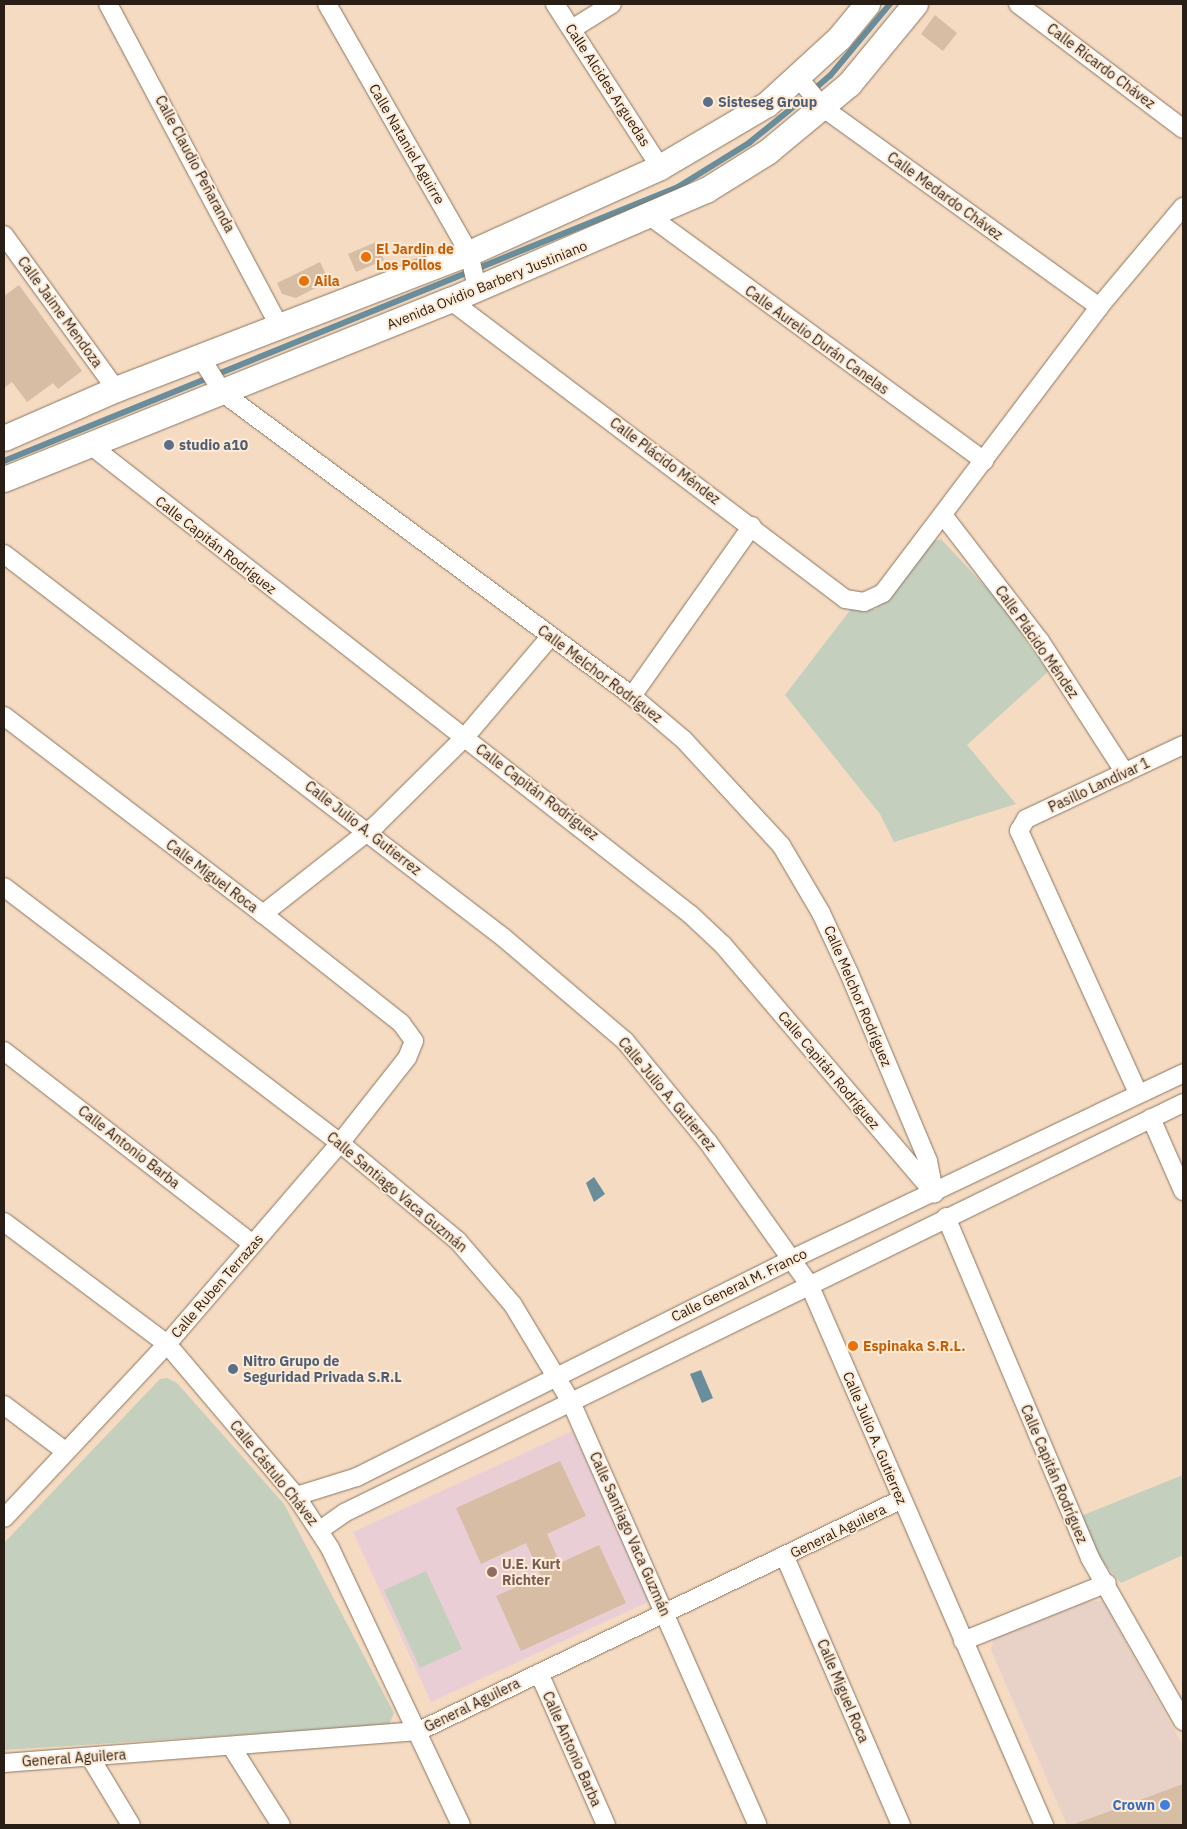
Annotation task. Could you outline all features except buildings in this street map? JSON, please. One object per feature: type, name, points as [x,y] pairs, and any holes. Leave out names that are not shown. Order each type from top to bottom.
[{"type":"street","name":"Calle Claudio Peñaranda","points":[[108,4],[280,327]]},
{"type":"street","name":"Calle Nataniel Aguirre","points":[[327,4],[473,270]]},
{"type":"street","name":"Calle Alcides Arguedas","points":[[555,4],[660,167]]},
{"type":"street","points":[[572,29],[612,4]]},
{"type":"street","name":"Avenida Ovidio Barbery Justiniano","points":[[4,479],[89,444],[210,375],[280,327],[651,217],[767,152],[810,92],[867,4]]},
{"type":"street","name":"Avenida Ovidio Barbery Justiniano","points":[[4,438],[116,389],[210,375],[450,300],[473,270],[660,167],[767,104],[849,84],[915,4]]},
{"type":"street","name":"Calle Ricardo Chávez","points":[[1018,4],[1183,128]]},
{"type":"street","name":"Calle Medardo Chávez","points":[[810,92],[1099,307]]},
{"type":"street","points":[[943,515],[1099,307],[1183,206]]},
{"type":"street","name":"Calle Aurelio Durán Canelas","points":[[651,217],[984,461]]},
{"type":"street","name":"Calle Jaime Mendoza","points":[[4,235],[116,389]]},
{"type":"street","name":"Calle Plácido Méndez","points":[[450,300],[752,526],[845,599],[864,602],[883,593],[943,515],[1040,641],[1125,773]]},
{"type":"street","name":"Calle Melchor Rodríguez","points":[[210,375],[550,637],[632,696],[684,740],[781,845],[821,913],[849,973],[928,1161],[934,1193]]},
{"type":"street","name":"Calle Capitán Rodríguez","points":[[89,444],[465,737],[642,872],[723,945],[934,1193]]},
{"type":"street","points":[[632,696],[752,526]]},
{"type":"street","name":"Calle Julio A. Gutierrez","points":[[4,554],[365,829],[504,938],[625,1041],[708,1142],[809,1284],[900,1500],[1044,1825]]},
{"type":"street","points":[[263,914],[365,829],[376,825],[465,737],[550,637]]},
{"type":"street","name":"Calle Miguel Roca","points":[[4,716],[263,914],[401,1023],[414,1041]]},
{"type":"street","name":"Pasillo Landívar 1","points":[[1138,1093],[1019,831],[1026,819],[1182,747]]},
{"type":"street","name":"Calle Santiago Vaca Guzmán","points":[[4,887],[340,1143],[458,1241],[513,1305],[571,1402],[667,1614],[758,1825]]},
{"type":"street","name":"Calle Ruben Terrazas","points":[[4,1518],[167,1344],[340,1143],[407,1058],[414,1041]]},
{"type":"street","name":"Calle Antonio Barba","points":[[4,1051],[253,1244]]},
{"type":"street","name":"Calle General M. Franco","points":[[296,1496],[357,1476],[555,1375],[792,1259],[934,1193],[1183,1072]]},
{"type":"street","points":[[320,1530],[344,1513],[946,1217],[1183,1103]]},
{"type":"street","points":[[1151,1118],[1183,1191]]},
{"type":"street","name":"Calle Capitán Rodríguez","points":[[946,1217],[1090,1558],[1107,1583],[1183,1721]]},
{"type":"street","name":"Calle Cástulo Chávez","points":[[4,1222],[167,1344],[296,1496],[320,1530],[419,1731],[461,1825]]},
{"type":"street","points":[[4,1405],[65,1451]]},
{"type":"street","name":"General Aguilera","points":[[4,1763],[419,1731],[667,1614],[900,1500]]},
{"type":"street","name":"Calle Miguel Roca","points":[[785,1557],[901,1825]]},
{"type":"street","points":[[963,1641],[1107,1583]]},
{"type":"street","name":"Calle Antonio Barba","points":[[539,1673],[606,1825]]},
{"type":"street","points":[[231,1746],[281,1825]]},
{"type":"street","points":[[90,1757],[131,1825]]},
{"type":"shaded area","points":[[572,1431],[650,1601],[431,1702],[353,1532]]},
{"type":"shaded area","points":[[1089,1601],[1103,1601],[1183,1746],[1183,1825],[1067,1825],[991,1650],[994,1638]]},
{"type":"green space","points":[[941,539],[1007,610],[1050,670],[967,745],[1016,804],[894,842],[880,814],[785,695],[851,609],[876,609],[932,542]]},
{"type":"green space","points":[[167,1378],[177,1383],[284,1504],[394,1713],[389,1725],[4,1750],[4,1543],[160,1379]]},
{"type":"green space","points":[[1183,1475],[1183,1555],[1121,1583],[1101,1560],[1081,1516]]},
{"type":"green space","points":[[426,1571],[462,1649],[420,1668],[384,1590]]},
{"type":"water","points":[[594,1177],[605,1194],[594,1202],[586,1183]]},
{"type":"water","points":[[701,1370],[713,1398],[702,1403],[690,1374]]},
{"type":"waterway","points":[[4,461],[678,187],[749,143],[830,76],[890,4]]},
{"type":"place","name":"Sisteseg Group","points":[[708,102]]},
{"type":"place","name":"El Jardin de Los Pollos","points":[[366,257]]},
{"type":"place","name":"Aila","points":[[304,281]]},
{"type":"place","name":"studio a10","points":[[169,445]]},
{"type":"place","name":"Espinaka S.R.L.","points":[[853,1346]]},
{"type":"place","name":"Nitro Grupo de Seguridad Privada S.R.L","points":[[233,1369]]},
{"type":"place","name":"U.E. Kurt Richter","points":[[492,1572]]},
{"type":"place","name":"Crown","points":[[1165,1805]]}]
